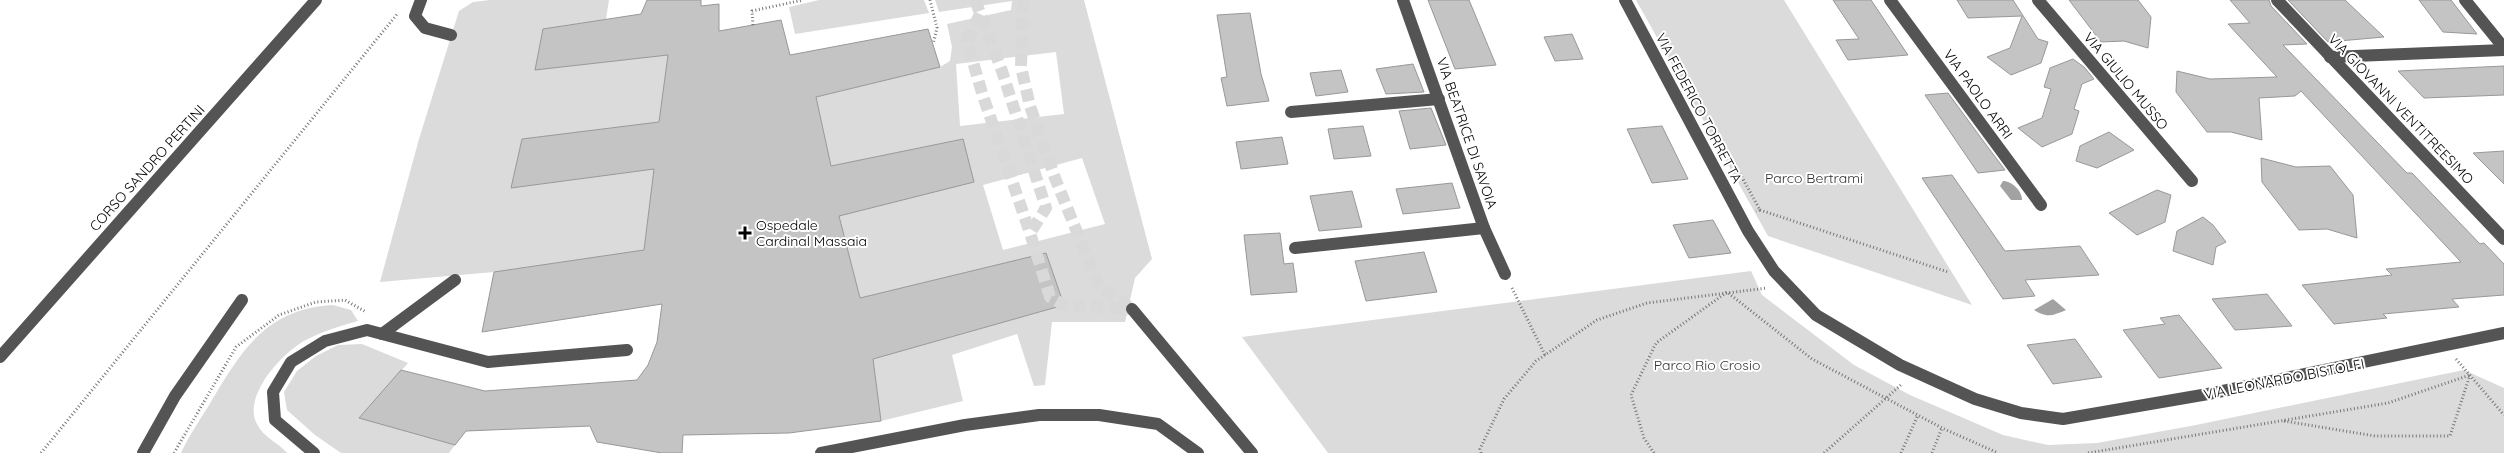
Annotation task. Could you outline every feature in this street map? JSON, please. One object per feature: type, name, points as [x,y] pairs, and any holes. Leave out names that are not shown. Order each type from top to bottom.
[{"type":"street","name":"CORSO SANDRO PERTINI","points":[[0,357],[316,0]]},
{"type":"street","points":[[421,0],[415,16],[425,28],[451,35]]},
{"type":"street","name":"VIA BEATRICE DI SAVOIA","points":[[1404,0],[1484,228],[1505,274]]},
{"type":"street","name":"VIA FEDERICO TORRETTA","points":[[1625,0],[1748,231],[1774,272],[1816,315],[1916,372]]},
{"type":"street","name":"VIA PAOLO ARRI","points":[[1890,0],[2041,205]]},
{"type":"street","name":"VIA GIULIO MUSSO","points":[[2038,0],[2192,181]]},
{"type":"street","name":"VIA GIOVANNI VENTITREESIMO","points":[[2277,0],[2504,239]]},
{"type":"street","points":[[2465,0],[2504,49]]},
{"type":"street","points":[[2330,57],[2504,49]]},
{"type":"street","points":[[1291,112],[1439,99]]},
{"type":"street","points":[[1295,248],[1484,228]]},
{"type":"street","points":[[382,334],[455,280]]},
{"type":"street","points":[[143,453],[175,396],[242,300]]},
{"type":"street","points":[[1132,309],[1252,453]]},
{"type":"street","points":[[314,453],[275,420],[273,392],[292,362],[325,341],[367,330],[488,362],[627,350]]},
{"type":"street","name":"VIA LEONARDO BISTOLFI","points":[[1916,372],[1975,399],[2021,413],[2063,419],[2208,394],[2504,333]]},
{"type":"street","points":[[821,453],[965,426],[1049,415],[1098,415],[1158,424],[1198,453]]},
{"type":"path","points":[[754,24],[752,11],[786,2],[803,0]]},
{"type":"path","points":[[930,0],[938,29],[938,37],[933,44]]},
{"type":"path","points":[[41,453],[402,7]]},
{"type":"path","points":[[1760,210],[1948,272]]},
{"type":"path","points":[[1505,274],[1546,355]]},
{"type":"path","points":[[1480,453],[1480,449],[1504,399],[1536,362],[1597,320],[1647,303],[1788,286]]},
{"type":"path","points":[[1728,292],[1812,359],[1942,428],[1998,453]]},
{"type":"path","points":[[1654,453],[1644,438],[1631,395],[1656,343],[1728,292]]},
{"type":"path","points":[[174,453],[236,347],[279,315],[316,302],[345,300],[367,313],[382,334]]},
{"type":"path","points":[[2446,346],[2504,415]]},
{"type":"path","points":[[1824,453],[1884,398],[1916,372]]},
{"type":"path","points":[[2280,420],[2375,436],[2450,436],[2470,375]]},
{"type":"path","points":[[2088,453],[2388,403],[2470,375]]},
{"type":"path","points":[[1901,453],[1918,415]]},
{"type":"path","points":[[1932,453],[1942,428]]},
{"type":"green space","points":[[490,0],[609,0],[606,19],[543,29],[535,70],[668,55],[659,122],[522,139],[511,188],[654,169],[644,250],[494,272],[380,282],[419,139],[459,11],[473,2]]},
{"type":"green space","points":[[819,0],[924,0],[929,13],[795,34],[789,7]]},
{"type":"green space","points":[[935,0],[1084,0],[1152,259],[1135,278],[1125,322],[1052,322],[1045,385],[1034,386],[1017,334],[952,355],[963,401],[881,421],[873,359],[1064,305],[1046,253],[860,298],[839,216],[974,181],[962,139],[831,166],[816,97],[940,67],[950,61],[952,47],[947,24],[1011,10],[1012,1],[939,12]],"holes":[[[1056,52],[1064,114],[960,126],[956,64]],[[1082,158],[1105,224],[1003,250],[983,185]]]},
{"type":"green space","name":"Parco Bertrami","points":[[1636,0],[1784,0],[1972,305],[1768,236]]},
{"type":"green space","name":"Parco Rio Crosio","points":[[1751,271],[1762,295],[1854,365],[1910,395],[2003,435],[2048,445],[2097,443],[2196,425],[2464,370],[2504,388],[2504,453],[1328,453],[1242,337]]},
{"type":"green space","points":[[333,305],[351,310],[358,321],[324,332],[295,347],[266,377],[255,401],[254,413],[260,429],[287,453],[181,453],[223,381],[259,334],[291,314],[310,308]]},
{"type":"green space","points":[[362,344],[408,363],[360,417],[455,445],[449,453],[341,453],[315,435],[287,410],[284,392],[297,371],[316,356],[338,345]]},
{"type":"shaded area","points":[[2003,181],[2016,187],[2022,200],[2011,200],[2000,186]]},
{"type":"shaded area","points":[[2053,299],[2066,310],[2050,315],[2034,310]]},
{"type":"building","name":"Ospedale Cardinal Massaia","points":[[647,0],[701,0],[701,6],[719,4],[719,31],[781,20],[790,55],[928,29],[940,67],[816,97],[831,166],[963,139],[974,182],[839,216],[860,298],[1046,253],[1064,305],[873,359],[881,421],[789,433],[683,435],[682,453],[662,453],[597,442],[590,426],[466,431],[455,445],[359,418],[401,370],[485,391],[637,380],[648,365],[657,342],[662,304],[482,332],[494,272],[644,250],[654,169],[511,188],[522,139],[659,122],[668,55],[535,70],[543,29],[641,14]]},
{"type":"building","points":[[1428,0],[1469,0],[1496,65],[1455,69]]},
{"type":"building","points":[[1833,0],[1871,0],[1908,55],[1848,60],[1836,40],[1859,39]]},
{"type":"building","points":[[1957,0],[2013,0],[2038,39],[2048,42],[2041,63],[2011,75],[1987,57],[2010,48],[2022,16],[1968,18]]},
{"type":"building","points":[[2069,0],[2138,0],[2151,17],[2148,48],[2124,41],[2101,42]]},
{"type":"building","points":[[2230,0],[2269,0],[2271,6],[2307,44],[2283,45],[2407,173],[2412,173],[2480,244],[2484,243],[2504,264],[2504,295],[2452,299],[2459,307],[2383,314],[2387,318],[2334,324],[2302,285],[2392,275],[2386,269],[2461,262],[2301,91],[2295,96],[2259,98],[2262,140],[2231,132],[2207,132],[2176,92],[2177,71],[2210,79],[2277,77],[2228,24],[2250,23]]},
{"type":"building","points":[[2288,0],[2345,0],[2384,37],[2328,42]]},
{"type":"building","points":[[2419,0],[2451,0],[2477,34],[2443,32]]},
{"type":"building","points":[[1250,13],[1261,74],[1269,101],[1227,106],[1221,78],[1227,77],[1217,15]]},
{"type":"building","points":[[1572,34],[1583,59],[1555,61],[1544,37]]},
{"type":"building","points":[[2073,59],[2084,67],[2094,79],[2082,84],[2074,109],[2079,111],[2072,134],[2042,147],[2018,128],[2042,118],[2051,89],[2044,87],[2050,68]]},
{"type":"building","points":[[1413,64],[1424,92],[1386,94],[1376,69]]},
{"type":"building","points":[[2504,66],[2504,95],[2424,98],[2398,71]]},
{"type":"building","points":[[1341,70],[1348,92],[1316,96],[1310,73]]},
{"type":"building","points":[[1948,93],[2005,170],[1978,173],[1925,95]]},
{"type":"building","points":[[1431,108],[1446,145],[1410,149],[1399,111]]},
{"type":"building","points":[[1363,126],[1371,156],[1334,159],[1328,129]]},
{"type":"building","points":[[1662,126],[1688,179],[1652,183],[1627,129]]},
{"type":"building","points":[[2109,132],[2134,150],[2097,168],[2076,161],[2080,146]]},
{"type":"building","points":[[1282,137],[1288,164],[1241,169],[1236,142]]},
{"type":"building","points":[[2504,151],[2504,184],[2473,153]]},
{"type":"building","points":[[2261,158],[2296,167],[2330,166],[2353,195],[2357,238],[2327,229],[2299,230],[2262,182]]},
{"type":"building","points":[[1952,175],[2005,251],[2080,246],[2099,275],[2025,280],[2035,296],[2003,299],[1922,178]]},
{"type":"building","points":[[1452,183],[1460,208],[1403,214],[1396,189]]},
{"type":"building","points":[[2157,190],[2171,195],[2165,222],[2137,235],[2109,213]]},
{"type":"building","points":[[1352,191],[1362,227],[1319,231],[1310,196]]},
{"type":"building","points":[[2203,217],[2213,225],[2226,242],[2216,247],[2213,265],[2173,251],[2177,231]]},
{"type":"building","points":[[1713,220],[1731,253],[1689,258],[1673,225]]},
{"type":"building","points":[[1280,233],[1284,264],[1293,263],[1297,292],[1251,295],[1244,235]]},
{"type":"building","points":[[1424,252],[1437,292],[1366,301],[1355,261]]},
{"type":"building","points":[[2267,294],[2292,326],[2235,330],[2212,299]]},
{"type":"building","points":[[2179,315],[2222,368],[2159,378],[2123,330],[2165,324],[2160,318]]},
{"type":"building","points":[[2075,339],[2102,377],[2053,384],[2027,345]]},
{"type":"tunnel","points":[[975,0],[1002,71],[1046,208],[1030,233]]},
{"type":"tunnel","points":[[1023,0],[1021,67],[1030,106],[1055,178],[1099,286],[1132,309],[1064,305],[1050,297],[1030,233]]},
{"type":"tunnel","points":[[980,14],[967,41],[982,93],[1030,233]]},
{"type":"place","name":"Ospedale Cardinal Massaia","points":[[745,233]]}]
